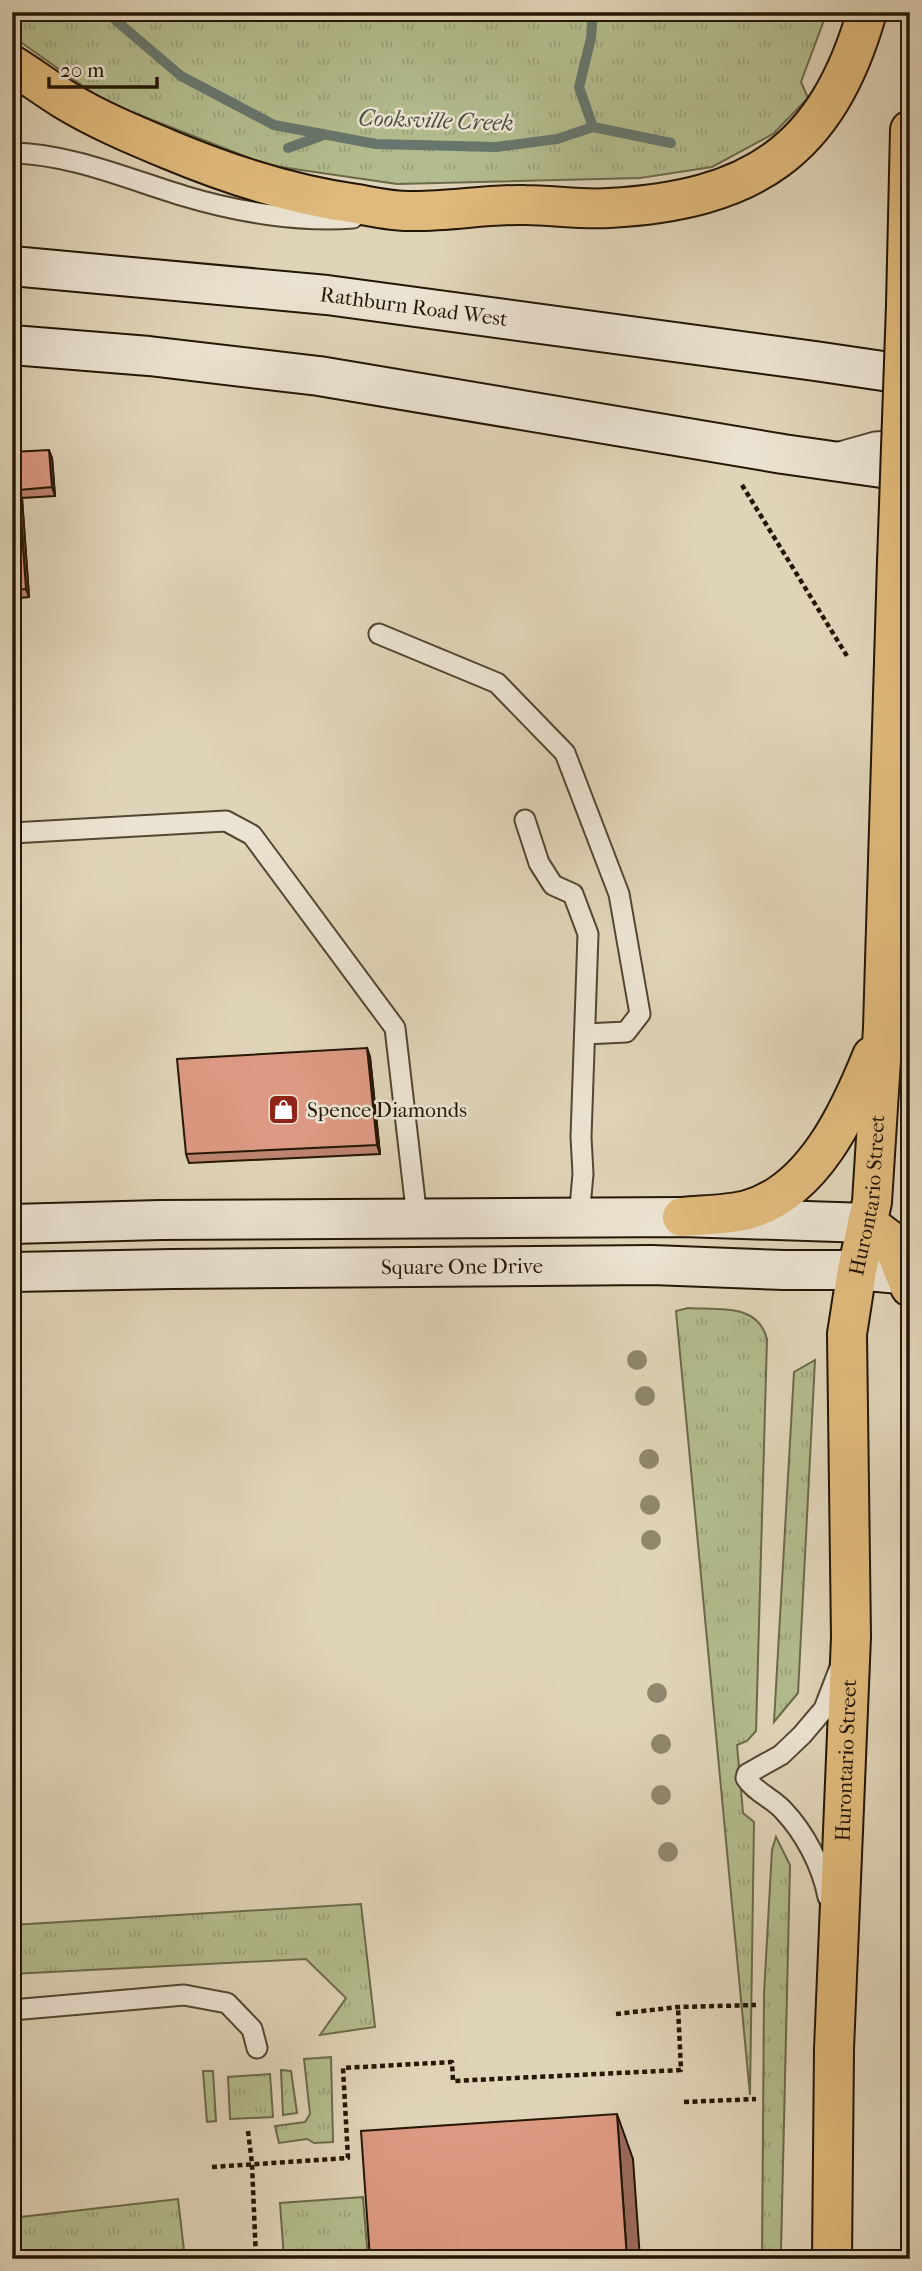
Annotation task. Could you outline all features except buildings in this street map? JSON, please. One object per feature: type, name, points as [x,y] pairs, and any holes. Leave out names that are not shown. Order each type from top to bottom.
[{"type":"main road","points":[[12,65],[66,101],[128,133],[208,165],[275,188],[320,199],[399,211],[522,205],[608,208],[676,201],[718,191],[755,175],[797,143],[828,108],[857,47],[867,12]]},
{"type":"main road","name":"Hurontario Street","points":[[832,2259],[837,1946],[851,1637],[847,1334],[857,1269],[872,1202],[883,1028],[910,130]]},
{"type":"main road","points":[[682,1217],[747,1210],[775,1198],[802,1176],[841,1125],[856,1096],[883,1028]]},
{"type":"main road","points":[[867,1223],[892,1242],[908,1279]]},
{"type":"street","name":"Rathburn Road West","points":[[12,266],[327,295],[910,375]]},
{"type":"street","points":[[12,345],[149,356],[318,376],[783,454],[910,472]]},
{"type":"street","points":[[12,1224],[173,1220],[682,1217],[867,1223]]},
{"type":"street","name":"Square One Drive","points":[[12,1272],[652,1265],[784,1270],[857,1269],[908,1279]]},
{"type":"lane","points":[[12,153],[65,158],[188,197],[251,211],[312,219],[370,217],[399,211]]},
{"type":"lane","points":[[822,459],[842,450],[875,442],[910,441]]},
{"type":"lane","points":[[379,634],[497,683],[565,753],[619,894],[640,1014],[626,1032],[585,1034]]},
{"type":"lane","points":[[525,820],[539,863],[553,885],[573,894],[588,934],[581,1137],[583,1174],[579,1218]]},
{"type":"lane","points":[[12,833],[226,821],[252,835],[395,1028],[417,1219]]},
{"type":"lane","points":[[837,1946],[824,1877],[802,1836],[783,1809],[746,1779],[747,1774],[781,1755],[824,1709],[851,1637]]},
{"type":"lane","points":[[12,2010],[184,1995],[227,2003],[252,2029],[257,2048]]},
{"type":"path","points":[[738,478],[847,656]]},
{"type":"path","points":[[616,2014],[678,2007],[756,2005]]},
{"type":"path","points":[[212,2167],[348,2158],[343,2068],[452,2062],[453,2081],[681,2070],[678,2007]]},
{"type":"path","points":[[684,2102],[756,2099]]},
{"type":"path","points":[[248,2131],[256,2259]]},
{"type":"green space","points":[[12,12],[827,12],[801,82],[808,98],[773,134],[712,167],[640,178],[397,184],[267,165],[104,101],[12,36]]},
{"type":"green space","points":[[688,1308],[724,1309],[746,1314],[762,1327],[767,1339],[756,1731],[747,1741],[737,1745],[743,1813],[754,1822],[750,2095],[676,1311]]},
{"type":"green space","points":[[815,1360],[798,1693],[774,1722],[794,1372]]},
{"type":"green space","points":[[776,1837],[790,1865],[781,2259],[762,2259],[764,1994],[772,1850]]},
{"type":"green space","points":[[361,1904],[375,2027],[320,2035],[346,1998],[306,1959],[12,1974],[12,1925]]},
{"type":"green space","points":[[331,2057],[333,2142],[314,2143],[307,2139],[279,2143],[275,2126],[305,2122],[310,2114],[304,2059]]},
{"type":"green space","points":[[281,2070],[291,2071],[297,2113],[283,2115]]},
{"type":"green space","points":[[203,2071],[213,2071],[216,2121],[207,2122]]},
{"type":"green space","points":[[270,2074],[273,2117],[230,2119],[228,2077]]},
{"type":"green space","points":[[363,2197],[368,2259],[284,2259],[280,2203]]},
{"type":"green space","points":[[178,2199],[185,2259],[12,2259],[12,2218]]},
{"type":"waterway","name":"Cooksville Creek","points":[[106,12],[181,76],[274,125],[376,144],[496,147],[557,139],[593,127],[671,143]]},
{"type":"waterway","points":[[593,12],[591,38],[579,87],[593,127]]},
{"type":"waterway","points":[[288,148],[321,136]]},
{"type":"place","name":"Spence Diamonds","points":[[284,1110]]}]
